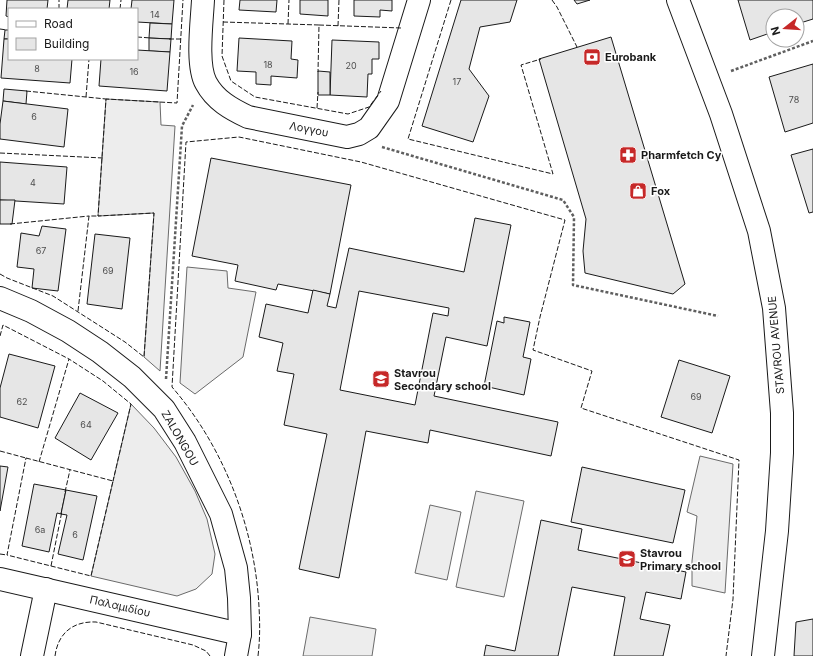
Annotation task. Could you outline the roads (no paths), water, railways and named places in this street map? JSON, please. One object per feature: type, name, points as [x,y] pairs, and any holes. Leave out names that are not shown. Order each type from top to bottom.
[{"type":"street","name":"Λογγου","points":[[203,0],[200,57],[205,82],[222,102],[233,110],[248,117],[347,137],[359,134],[369,128],[388,101],[420,0]]},
{"type":"street","name":"STAVROU AVENUE","points":[[678,0],[721,114],[756,224],[774,308],[782,413],[782,453],[777,531],[763,656]]},
{"type":"street","name":"ZALONGOU","points":[[0,298],[31,311],[68,331],[100,352],[132,378],[164,409],[185,442],[221,514],[236,568],[240,634],[236,656]]},
{"type":"street","name":"Παλαμιδίου","points":[[0,578],[240,634]]},
{"type":"street","points":[[32,656],[46,589]]},
{"type":"place","name":"Eurobank","points":[[592,57]]},
{"type":"place","name":"Pharmfetch Cy","points":[[628,155]]},
{"type":"place","name":"Fox","points":[[638,191]]},
{"type":"place","name":"Stavrou Secondary school","points":[[381,379]]},
{"type":"place","name":"Stavrou Primary school","points":[[627,559]]}]
